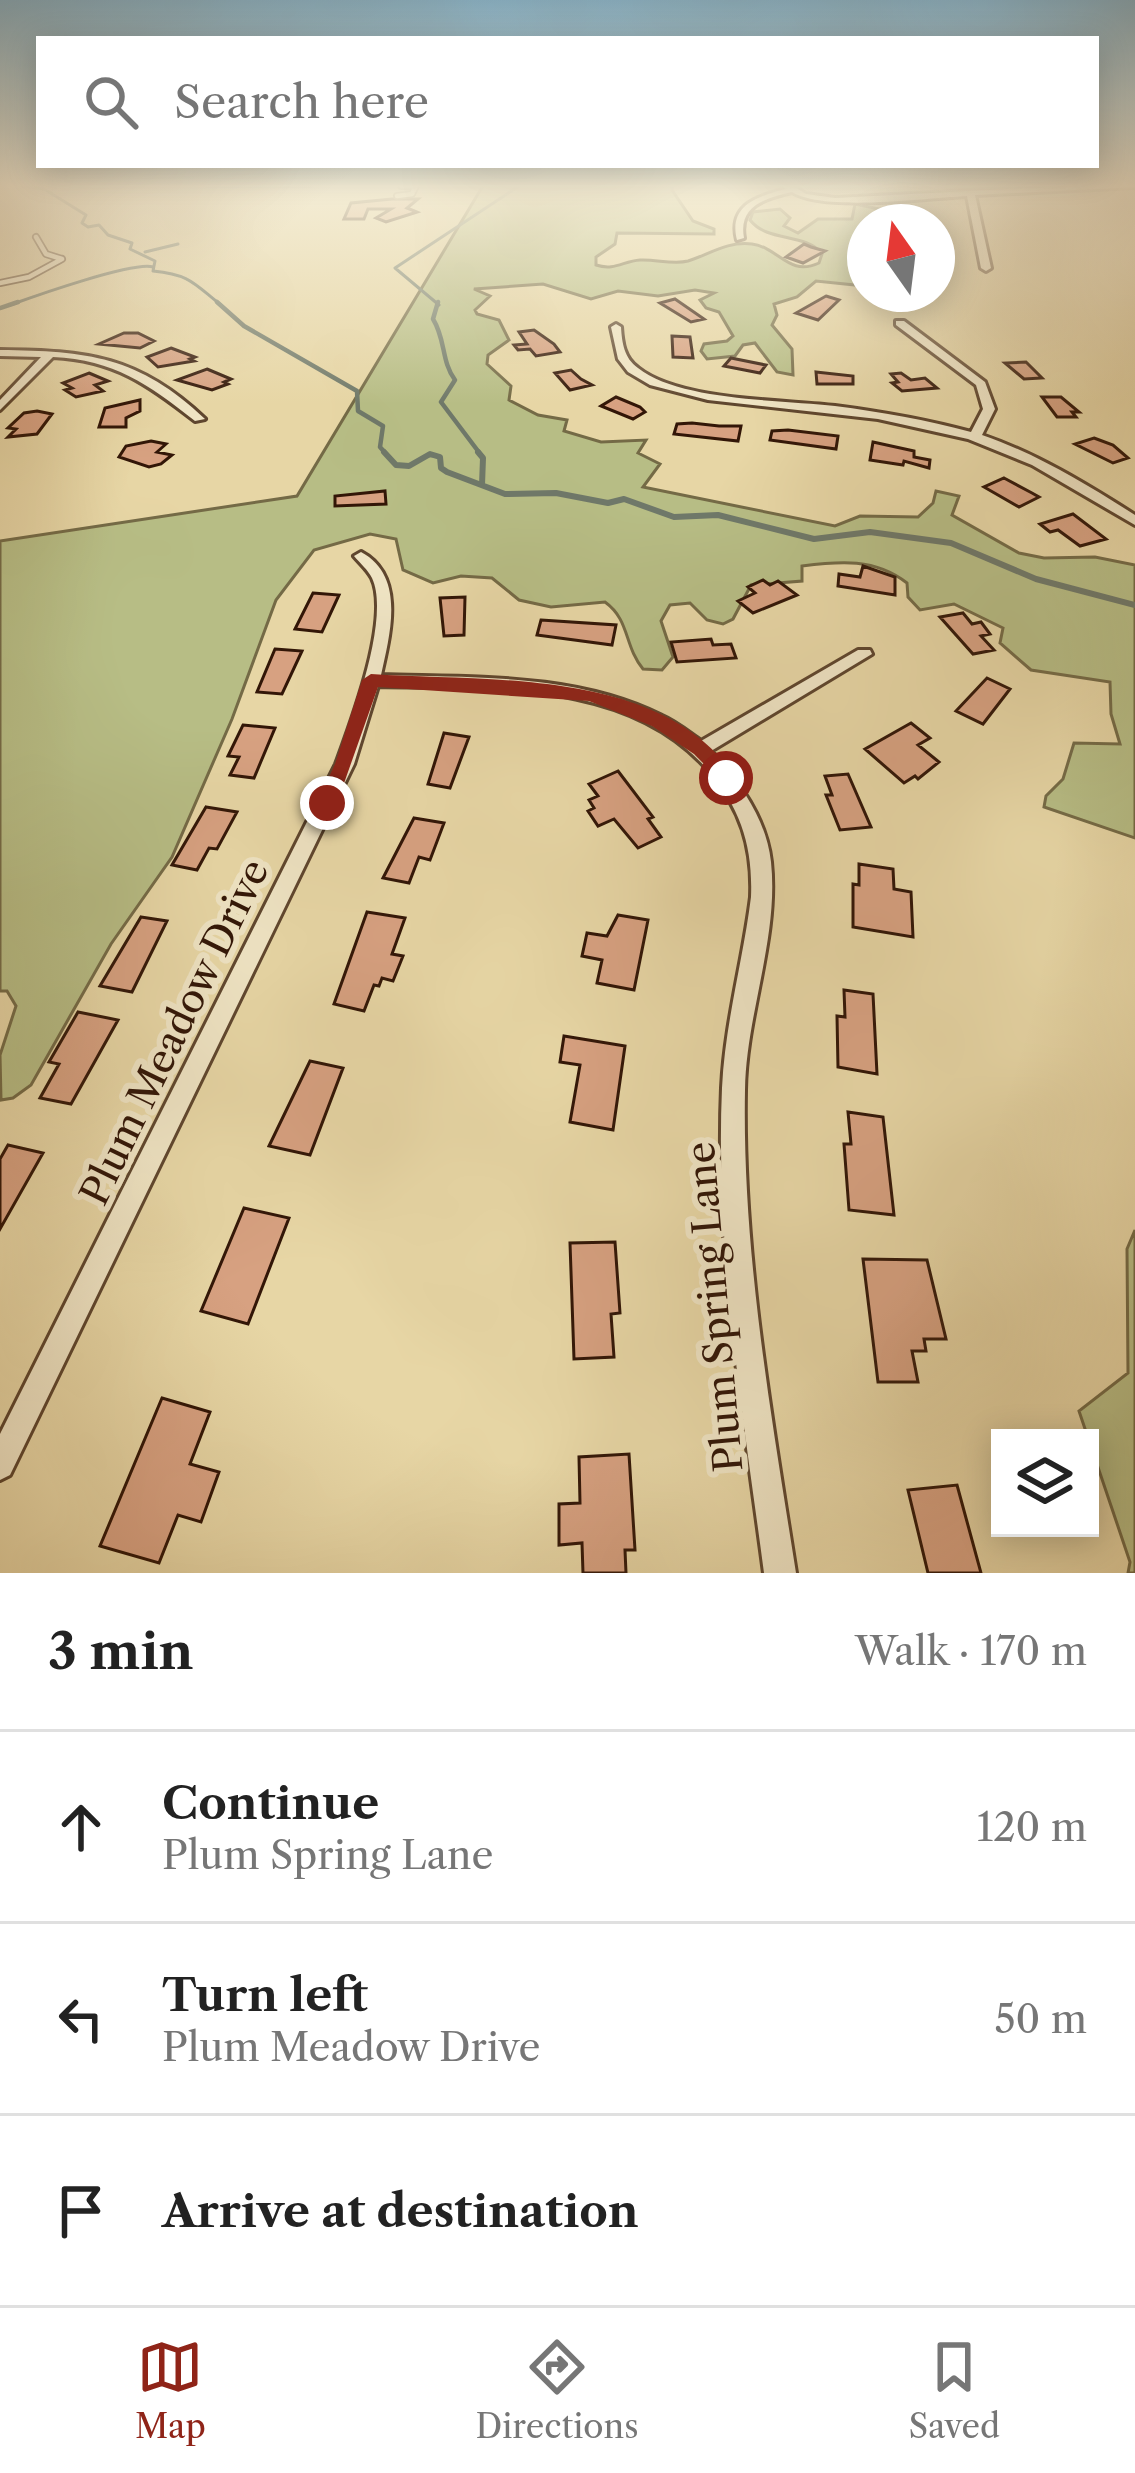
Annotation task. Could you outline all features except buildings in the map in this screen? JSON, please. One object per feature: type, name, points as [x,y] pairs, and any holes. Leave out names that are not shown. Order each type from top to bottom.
[{"type":"street","points":[[984,257],[986,268]]},
{"type":"street","points":[[900,323],[981,383],[989,409],[975,437]]},
{"type":"street","points":[[616,327],[620,355],[628,365],[680,391],[890,417],[975,437],[1056,471],[1135,520]]},
{"type":"street","points":[[0,353],[109,359],[199,419]]},
{"type":"street","points":[[0,407],[50,354]]},
{"type":"street","name":"Plum Meadow Drive","points":[[0,1465],[345,764],[371,680],[382,588],[362,556]]},
{"type":"street","points":[[701,749],[864,654]]},
{"type":"street","name":"Plum Spring Lane","points":[[371,680],[592,694],[658,722],[701,749],[738,795],[754,828],[762,865],[733,1069],[733,1156],[737,1251],[780,1573]]},
{"type":"lane","points":[[0,283],[29,277],[62,260],[55,257]]},
{"type":"green space","points":[[440,257],[596,257],[596,265],[603,267],[698,257],[780,257],[808,266],[819,263],[821,257],[847,257],[847,284],[816,281],[797,297],[774,304],[777,315],[772,325],[792,349],[793,375],[777,372],[755,343],[743,345],[735,356],[707,359],[701,351],[704,344],[733,336],[719,312],[700,300],[714,293],[695,290],[658,296],[618,291],[591,299],[543,284],[474,289],[490,296],[475,310],[499,320],[509,340],[488,355],[487,364],[511,386],[509,400],[538,415],[567,420],[564,431],[601,442],[646,440],[638,453],[660,464],[643,487],[835,526],[860,516],[918,517],[933,503],[936,491],[959,496],[952,515],[1019,553],[1044,558],[1095,557],[1135,565],[1135,838],[1044,807],[1046,796],[1063,779],[1074,743],[1120,744],[1111,714],[1110,682],[1031,670],[1000,643],[1003,628],[954,604],[920,610],[908,597],[907,583],[882,569],[843,563],[802,566],[802,581],[751,585],[733,619],[723,624],[707,620],[690,603],[670,605],[661,621],[673,657],[662,670],[643,669],[619,617],[605,602],[551,607],[519,600],[492,578],[461,576],[433,583],[403,570],[396,539],[370,534],[314,550],[276,600],[232,719],[172,857],[111,944],[31,1085],[1,1100],[0,1055],[16,1006],[7,991],[0,991],[0,541],[297,496]]},
{"type":"green space","points":[[1135,1230],[1135,1573],[1128,1573],[1130,1562],[1099,1470],[1099,1429],[1085,1429],[1079,1411],[1128,1373],[1127,1249]]},
{"type":"waterway","points":[[148,257],[155,261],[153,271],[184,278],[221,305]]},
{"type":"waterway","points":[[411,257],[395,268],[437,304]]},
{"type":"waterway","points":[[10,305],[106,274],[153,267]]},
{"type":"waterway","points":[[0,308],[18,302]]},
{"type":"waterway","points":[[217,302],[244,326],[357,391],[358,411],[383,426],[380,447],[387,455]]},
{"type":"waterway","points":[[437,304],[433,319],[455,380],[441,402],[481,455]]},
{"type":"waterway","points":[[384,452],[396,465],[409,466],[428,455]]},
{"type":"waterway","points":[[478,452],[483,458],[482,485]]},
{"type":"waterway","points":[[428,455],[433,455]]},
{"type":"waterway","points":[[428,455],[440,457],[441,468],[447,472],[505,494],[556,493],[608,503],[624,499],[674,517],[718,515],[814,539],[870,532],[951,543],[1036,579],[1135,605]]},
{"type":"route","points":[[327,803],[345,764],[371,680],[592,694],[658,722],[701,749],[726,778]]}]
